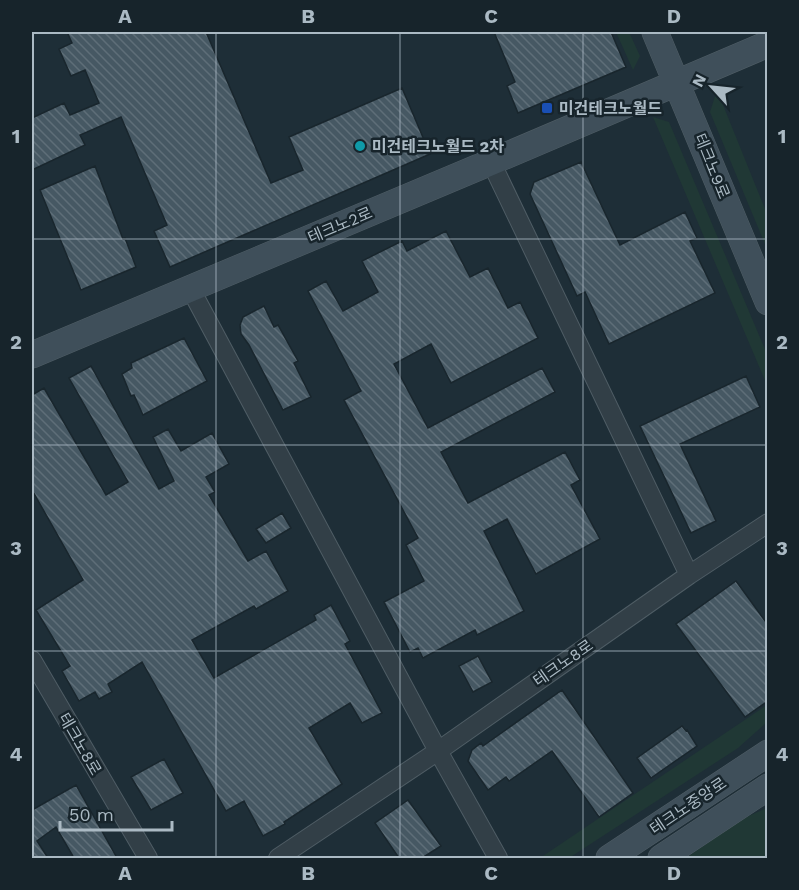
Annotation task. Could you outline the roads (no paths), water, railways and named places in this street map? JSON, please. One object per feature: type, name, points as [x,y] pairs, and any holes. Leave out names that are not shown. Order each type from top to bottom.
[{"type":"street","name":"테크노9로","points":[[655,32],[768,302]]},
{"type":"street","name":"테크노2로","points":[[32,355],[768,44]]},
{"type":"street","points":[[491,162],[689,575]]},
{"type":"street","points":[[190,288],[438,751],[498,858]]},
{"type":"street","name":"테크노8로","points":[[278,858],[438,751],[689,575],[768,523]]},
{"type":"street","name":"테크노8로","points":[[32,660],[148,858]]},
{"type":"street","name":"테크노중앙로","points":[[609,858],[768,753]]},
{"type":"street","name":"테크노중앙로","points":[[661,858],[768,787]]},
{"type":"place","name":"미건테크노월드","points":[[547,108]]},
{"type":"place","name":"미건테크노월드 2차","points":[[360,146]]}]
